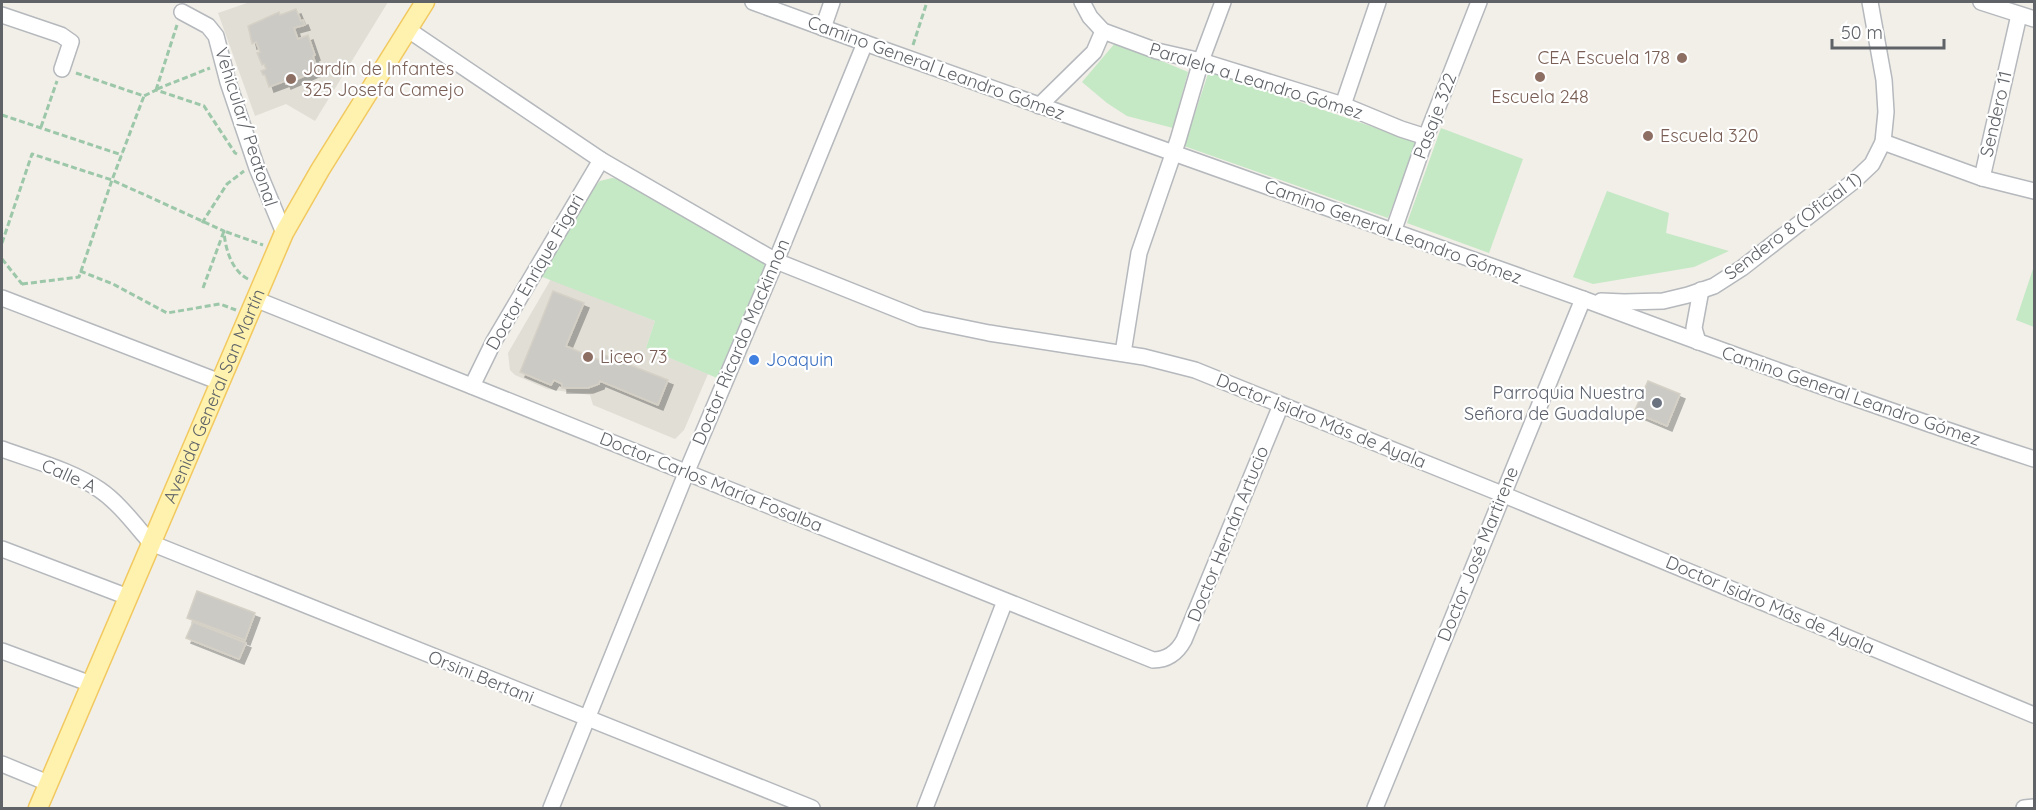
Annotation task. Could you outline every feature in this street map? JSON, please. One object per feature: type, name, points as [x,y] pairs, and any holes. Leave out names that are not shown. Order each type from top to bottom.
[{"type":"main road","name":"Avenida General San Martín","points":[[38,808],[275,250],[425,2]]},
{"type":"street","name":"Camino General Leandro Gómez","points":[[753,2],[1698,342],[2034,459]]},
{"type":"street","points":[[823,28],[832,2]]},
{"type":"street","name":"Paralela a Leandro Gómez","points":[[1082,2],[1090,17],[1103,31],[1157,51],[1201,61],[1343,105],[1426,137]]},
{"type":"street","points":[[1123,353],[1139,253],[1222,2]]},
{"type":"street","points":[[1343,105],[1378,2]]},
{"type":"street","name":"Pasaje 322","points":[[1393,232],[1426,137],[1479,2]]},
{"type":"street","name":"Sendero 8 (Oficial 1)","points":[[1583,299],[1624,302],[1663,300],[1714,286],[1742,268],[1854,181],[1872,164],[1883,142],[1886,112],[1884,80],[1870,2]]},
{"type":"street","points":[[1981,2],[2034,19]]},
{"type":"street","name":"Vehicular/ Peatonal","points":[[182,12],[208,26],[216,36],[228,82],[255,163],[284,232]]},
{"type":"street","points":[[2,15],[61,35],[71,42],[62,69]]},
{"type":"street","name":"Sendero 11","points":[[1982,178],[2019,15]]},
{"type":"street","name":"Doctor Isidro Más de Ayala","points":[[407,29],[602,160],[776,261],[921,319],[989,333],[1123,353],[1195,370],[1502,494],[2034,715]]},
{"type":"street","points":[[1039,106],[1094,52],[1103,31]]},
{"type":"street","name":"Doctor Ricardo Mackinnon","points":[[551,808],[687,471],[865,43]]},
{"type":"street","points":[[1883,142],[1982,178],[2034,191]]},
{"type":"street","name":"Doctor Enrique Figari","points":[[472,386],[494,341],[602,160]]},
{"type":"street","points":[[1698,342],[1694,328],[1701,290]]},
{"type":"street","name":"Doctor José Martirene","points":[[1376,808],[1583,299]]},
{"type":"street","points":[[8,300],[220,382]]},
{"type":"street","name":"Doctor Carlos María Fosalba","points":[[255,300],[687,471],[1153,660],[1167,658]]},
{"type":"street","name":"Doctor Hernán Artucio","points":[[1167,658],[1180,647],[1184,640],[1281,405]]},
{"type":"street","name":"Calle A","points":[[2,449],[72,475],[103,491],[151,543]]},
{"type":"street","name":"Orsini Bertani","points":[[151,543],[587,720],[812,808]]},
{"type":"street","points":[[2,549],[128,597]]},
{"type":"street","points":[[925,808],[1005,601]]},
{"type":"street","points":[[2,651],[91,684]]},
{"type":"street","points":[[2,764],[48,783]]},
{"type":"street","points":[[2024,808],[2034,807]]},
{"type":"path","points":[[908,59],[927,2]]},
{"type":"path","points":[[156,90],[182,12]]},
{"type":"path","points":[[8,300],[22,284],[79,277],[144,96],[224,62]]},
{"type":"path","points":[[41,127],[62,69],[144,96]]},
{"type":"path","name":"Vehicular/ Peatonal","points":[[156,90],[204,106],[235,153],[255,163]]},
{"type":"path","points":[[2,115],[122,155]]},
{"type":"path","points":[[2,243],[32,154],[112,180],[202,223],[275,250]]},
{"type":"path","name":"Vehicular/ Peatonal","points":[[202,223],[227,184],[255,163]]},
{"type":"path","points":[[80,271],[113,284],[167,313],[255,300],[236,271],[224,231]]},
{"type":"path","points":[[203,288],[224,231]]},
{"type":"path","points":[[2,259],[22,284]]},
{"type":"shaded area","name":"Jardín de Infantes 325 Josefa Camejo","points":[[250,2],[388,2],[315,121],[286,104],[255,116],[218,13]]},
{"type":"shaded area","name":"Liceo 73","points":[[551,279],[655,321],[646,348],[708,374],[684,430],[675,439],[593,405],[590,395],[547,389],[515,375],[510,370],[508,353]]},
{"type":"green space","points":[[1116,42],[1188,72],[1173,128],[1127,116],[1082,82]]},
{"type":"green space","points":[[1209,71],[1417,142],[1388,218],[1184,146]]},
{"type":"green space","points":[[1441,128],[1523,159],[1489,253],[1407,223]]},
{"type":"green space","points":[[612,178],[622,179],[763,262],[765,266],[717,378],[646,348],[655,321],[540,276],[591,191],[600,181]]},
{"type":"green space","points":[[1607,191],[1669,213],[1666,233],[1729,251],[1694,267],[1593,284],[1573,277]]},
{"type":"green space","points":[[2034,266],[2034,327],[2016,320]]},
{"type":"building","points":[[296,9],[305,25],[294,28],[298,39],[308,35],[318,70],[286,84],[285,81],[269,87],[261,71],[266,69],[257,53],[260,52],[256,42],[252,44],[248,26],[279,12],[280,15]]},
{"type":"building","points":[[553,291],[584,303],[566,346],[599,360],[602,354],[668,380],[658,405],[600,381],[599,384],[588,388],[562,388],[562,384],[554,380],[551,385],[520,372]]},
{"type":"building","name":"Parroquia Nuestra Señora de Guadalupe","points":[[1648,381],[1680,394],[1667,426],[1634,412]]},
{"type":"building","points":[[197,591],[255,613],[245,640],[187,618]]},
{"type":"building","points":[[193,622],[246,643],[239,659],[186,638]]},
{"type":"place","name":"CEA Escuela 178","points":[[1682,58]]},
{"type":"place","name":"Escuela 248","points":[[1540,77]]},
{"type":"place","name":"Jardín de Infantes 325 Josefa Camejo","points":[[291,79]]},
{"type":"place","name":"Escuela 320","points":[[1648,136]]},
{"type":"place","name":"Liceo 73","points":[[588,357]]},
{"type":"place","name":"Joaquin","points":[[754,360]]},
{"type":"place","name":"Parroquia Nuestra Señora de Guadalupe","points":[[1657,403]]}]
